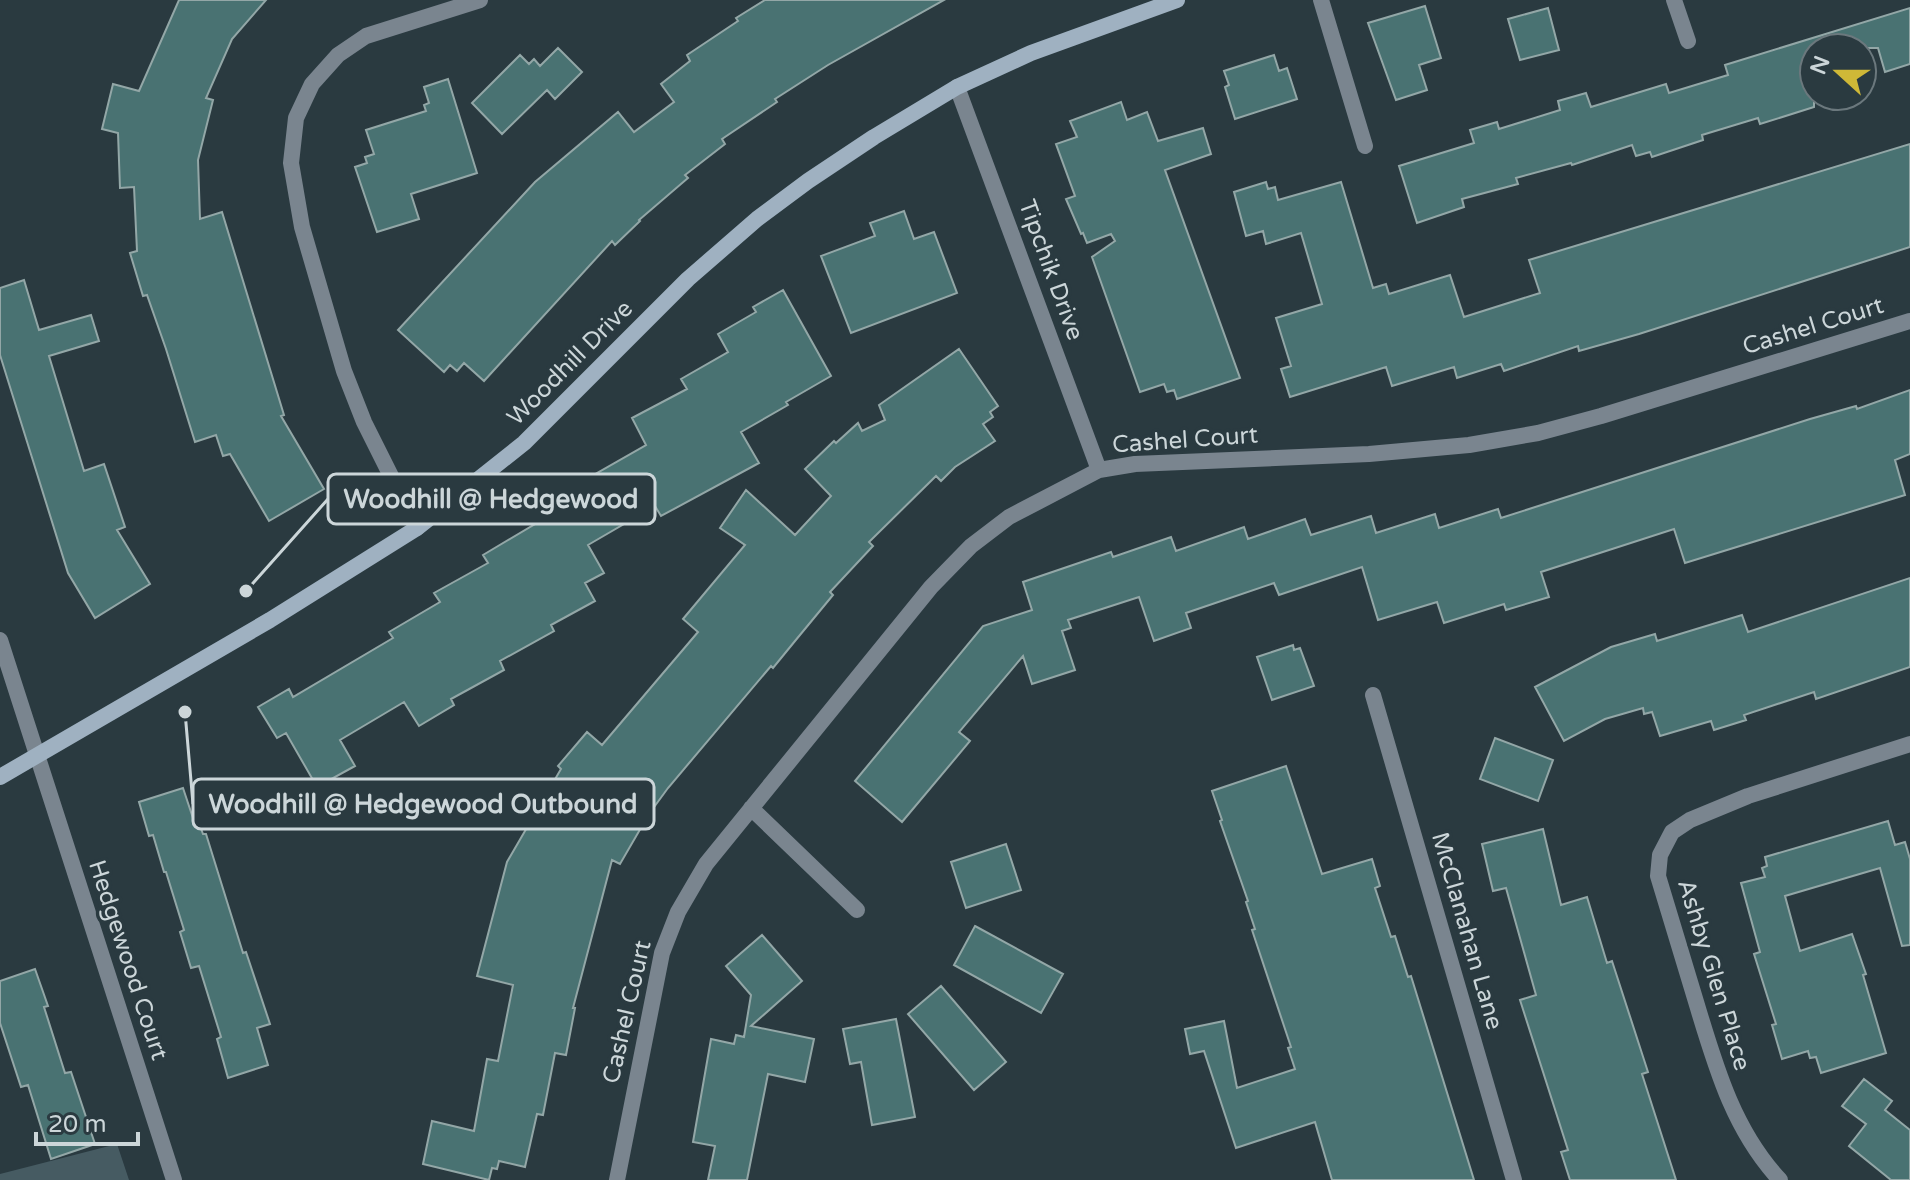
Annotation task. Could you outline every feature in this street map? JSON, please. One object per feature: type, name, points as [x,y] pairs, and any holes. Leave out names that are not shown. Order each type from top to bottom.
[{"type":"street","points":[[417,528],[364,422],[344,371],[302,227],[291,163],[296,118],[312,84],[338,55],[366,36],[480,0]]},
{"type":"street","name":"Woodhill Drive","points":[[0,777],[270,620],[417,528],[524,443],[688,279],[757,219],[847,155],[957,87],[1031,53],[1177,0]]},
{"type":"street","points":[[1321,0],[1365,146]]},
{"type":"street","points":[[1674,0],[1688,41]]},
{"type":"street","name":"Tipchik Drive","points":[[957,87],[1099,470]]},
{"type":"street","name":"Cashel Court","points":[[617,1180],[662,953],[678,912],[706,864],[931,587],[971,546],[1009,517],[1099,470],[1135,464],[1369,454],[1469,445],[1538,433],[1910,321]]},
{"type":"street","name":"Hedgewood Court","points":[[0,640],[174,1180]]},
{"type":"street","name":"McClanahan Lane","points":[[1373,695],[1514,1180]]},
{"type":"street","name":"Ashby Glen Place","points":[[1780,1180],[1761,1160],[1741,1127],[1718,1074],[1658,876],[1660,855],[1672,832],[1690,820],[1748,796],[1910,744]]},
{"type":"street","points":[[751,808],[857,910]]},
{"type":"shaded area","points":[[117,1144],[129,1180],[0,1180],[0,1174]]},
{"type":"building","points":[[179,0],[266,0],[232,39],[206,98],[213,100],[198,160],[200,219],[222,212],[284,415],[281,416],[324,489],[269,521],[230,454],[223,456],[216,435],[195,442],[166,349],[147,295],[143,296],[130,253],[137,251],[134,187],[120,188],[118,133],[102,129],[113,84],[139,91]]},
{"type":"building","points":[[765,0],[944,0],[828,65],[775,99],[777,102],[722,139],[725,144],[685,175],[688,178],[615,245],[612,241],[484,381],[464,363],[457,371],[450,365],[444,372],[398,330],[535,182],[618,112],[634,132],[674,102],[661,84],[690,61],[687,55]]},
{"type":"building","points":[[1425,6],[1441,58],[1419,65],[1427,90],[1396,100],[1368,23]]},
{"type":"building","points":[[1548,8],[1559,50],[1520,60],[1508,19]]},
{"type":"building","points":[[1910,8],[1910,64],[1885,72],[1878,48],[1878,32],[1832,32]]},
{"type":"building","points":[[1798,43],[1798,112],[1760,124],[1758,118],[1702,135],[1703,140],[1652,157],[1650,152],[1636,156],[1632,145],[1572,165],[1516,178],[1518,184],[1462,199],[1464,207],[1417,223],[1399,166],[1474,143],[1470,130],[1497,122],[1499,129],[1560,110],[1558,101],[1586,93],[1591,107],[1666,84],[1669,93],[1728,75],[1725,65]]},
{"type":"building","points":[[558,48],[582,72],[555,99],[547,90],[502,134],[472,103],[520,55],[529,64],[534,59],[540,66]]},
{"type":"building","points":[[1274,55],[1279,71],[1287,68],[1297,99],[1235,119],[1225,87],[1229,85],[1224,71]]},
{"type":"building","points":[[448,79],[477,173],[411,194],[419,219],[377,232],[355,167],[367,163],[365,157],[374,154],[366,130],[426,111],[424,105],[429,103],[424,87]]},
{"type":"building","points":[[1121,102],[1127,120],[1147,112],[1158,141],[1203,128],[1211,154],[1165,170],[1240,378],[1177,399],[1174,390],[1167,392],[1164,384],[1140,392],[1092,257],[1115,241],[1111,234],[1087,243],[1066,199],[1075,196],[1056,144],[1077,137],[1070,121]]},
{"type":"building","points":[[1910,144],[1910,247],[1639,334],[1579,351],[1578,346],[1504,371],[1501,364],[1457,378],[1454,367],[1392,386],[1386,367],[1290,397],[1281,369],[1291,366],[1276,318],[1322,304],[1301,233],[1266,244],[1263,231],[1246,236],[1234,192],[1266,182],[1268,189],[1275,187],[1278,200],[1341,182],[1373,288],[1386,284],[1389,294],[1450,275],[1464,317],[1540,293],[1529,260]]},
{"type":"building","points":[[904,211],[914,239],[934,232],[957,293],[851,333],[821,256],[875,236],[870,223]]},
{"type":"building","points":[[24,280],[39,330],[91,315],[99,341],[49,356],[84,471],[104,464],[125,527],[117,530],[150,584],[95,618],[68,573],[0,355],[0,288]]},
{"type":"building","points":[[783,290],[831,376],[741,432],[759,463],[661,516],[655,506],[588,545],[604,573],[585,583],[595,601],[551,625],[554,631],[500,661],[504,670],[451,699],[454,705],[419,726],[404,702],[340,740],[355,766],[317,787],[286,733],[277,738],[258,707],[289,689],[293,697],[393,638],[389,632],[440,602],[434,593],[488,563],[483,555],[584,495],[578,484],[646,445],[632,418],[687,389],[681,379],[728,352],[718,334],[756,312],[753,307]]},
{"type":"building","points":[[959,349],[998,406],[990,412],[993,417],[983,424],[995,441],[955,467],[941,481],[936,476],[869,542],[873,546],[830,592],[833,595],[668,788],[620,864],[612,860],[573,1008],[566,1055],[555,1053],[543,1115],[537,1114],[525,1167],[499,1161],[497,1169],[492,1168],[489,1180],[423,1164],[432,1121],[474,1131],[487,1059],[498,1061],[513,985],[477,976],[507,862],[561,769],[558,766],[587,732],[602,745],[698,632],[683,619],[745,545],[720,528],[746,490],[795,535],[831,496],[805,469],[858,423],[862,431],[885,420],[879,405]]},
{"type":"building","points":[[1910,390],[1910,454],[1895,460],[1905,495],[1685,563],[1674,529],[1541,572],[1549,597],[1506,610],[1504,604],[1444,623],[1437,602],[1378,620],[1362,567],[1279,595],[1274,583],[1186,613],[1191,628],[1154,641],[1139,597],[1068,620],[1071,628],[1062,631],[1075,670],[1032,684],[1023,656],[959,732],[970,741],[902,822],[855,781],[983,626],[1032,610],[1023,582],[1111,552],[1113,557],[1171,537],[1176,551],[1244,527],[1248,539],[1305,519],[1311,535],[1371,516],[1376,533],[1435,514],[1439,528],[1498,509],[1501,518]]},
{"type":"building","points":[[1910,578],[1910,667],[1816,699],[1814,692],[1744,715],[1746,720],[1714,730],[1711,721],[1660,736],[1652,712],[1644,714],[1643,708],[1605,719],[1564,741],[1535,687],[1611,647],[1655,634],[1657,641],[1742,615],[1748,632]]},
{"type":"building","points":[[1293,645],[1294,650],[1300,648],[1314,686],[1272,700],[1257,657]]},
{"type":"building","points":[[1495,738],[1553,760],[1538,801],[1480,779]]},
{"type":"building","points":[[1286,766],[1322,874],[1372,859],[1380,886],[1375,888],[1391,937],[1395,936],[1408,977],[1411,976],[1474,1180],[1332,1180],[1315,1122],[1236,1148],[1204,1051],[1190,1054],[1185,1029],[1224,1021],[1237,1088],[1295,1069],[1288,1048],[1291,1047],[1252,930],[1255,929],[1248,901],[1212,791]]},
{"type":"building","points":[[183,788],[195,824],[199,823],[203,834],[206,834],[243,953],[246,952],[270,1024],[257,1028],[268,1065],[228,1078],[217,1039],[221,1037],[199,966],[191,968],[180,932],[184,930],[166,872],[153,835],[149,836],[139,802]]},
{"type":"building","points":[[1888,821],[1895,845],[1905,842],[1910,859],[1910,945],[1902,946],[1880,868],[1785,896],[1800,951],[1852,934],[1866,974],[1863,975],[1886,1053],[1821,1073],[1816,1057],[1810,1058],[1808,1051],[1782,1059],[1772,1025],[1776,1024],[1754,954],[1760,952],[1741,883],[1765,877],[1762,868],[1767,866],[1765,857]]},
{"type":"building","points":[[1543,829],[1561,905],[1587,897],[1607,963],[1612,961],[1648,1072],[1642,1074],[1676,1180],[1570,1180],[1561,1152],[1568,1150],[1520,1000],[1536,995],[1506,888],[1493,891],[1482,844]]},
{"type":"building","points":[[1006,844],[1021,890],[966,908],[951,862]]},
{"type":"building","points":[[975,926],[1063,974],[1041,1013],[954,965]]},
{"type":"building","points":[[762,935],[802,981],[751,1026],[814,1039],[805,1082],[768,1074],[747,1180],[708,1180],[715,1146],[693,1142],[711,1039],[734,1044],[736,1035],[744,1037],[751,995],[726,966]]},
{"type":"building","points":[[35,969],[65,1073],[71,1072],[95,1144],[51,1159],[28,1085],[21,1087],[0,1023],[0,981]]},
{"type":"building","points":[[941,986],[1006,1062],[974,1090],[908,1014]]},
{"type":"building","points":[[896,1019],[915,1117],[872,1125],[861,1062],[850,1064],[843,1029]]},
{"type":"building","points":[[1864,1079],[1892,1101],[1885,1110],[1910,1130],[1910,1180],[1891,1180],[1849,1146],[1866,1124],[1842,1106]]},
{"type":"place","name":"Woodhill @ Hedgewood","points":[[246,591]]},
{"type":"place","name":"Woodhill @ Hedgewood Outbound","points":[[185,712]]}]
